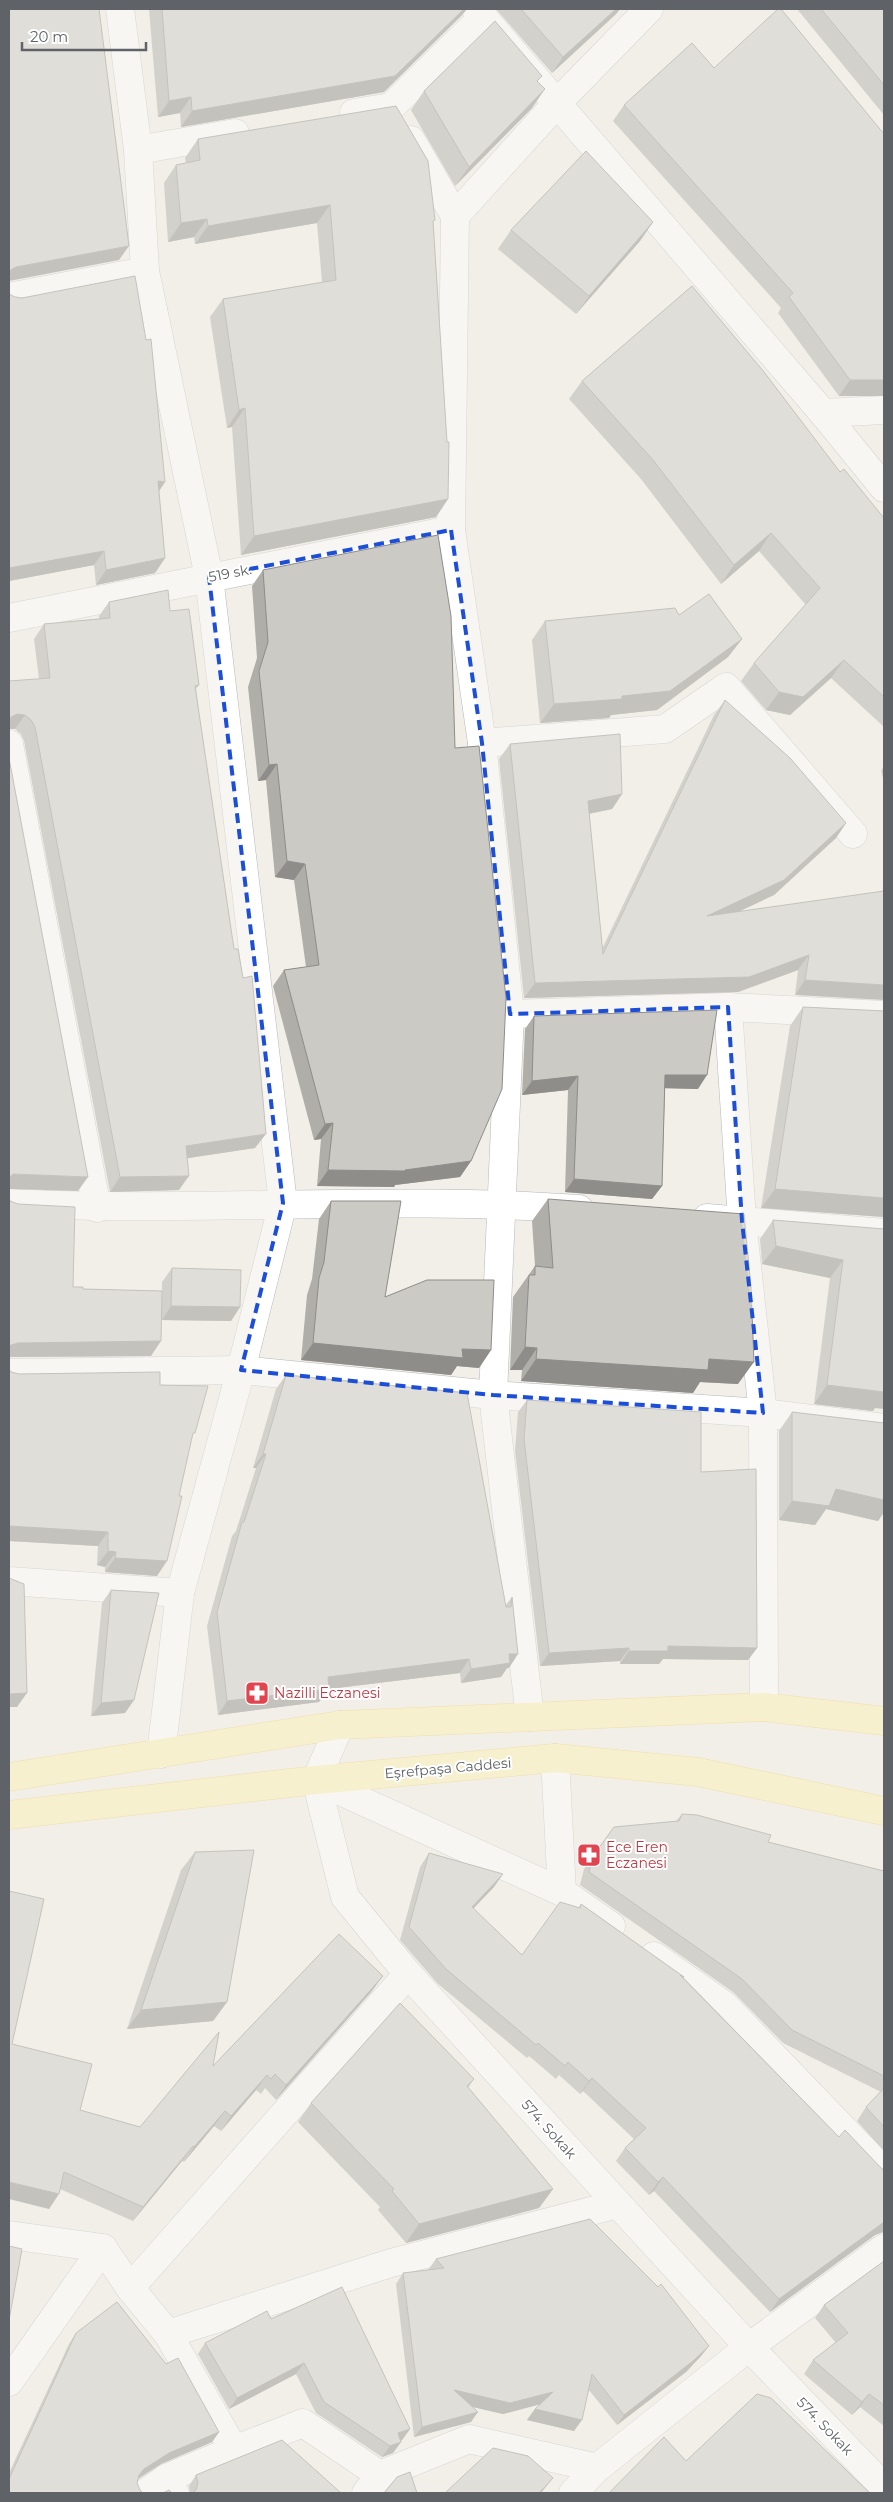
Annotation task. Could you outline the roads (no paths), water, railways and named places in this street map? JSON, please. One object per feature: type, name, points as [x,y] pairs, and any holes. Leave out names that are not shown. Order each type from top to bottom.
[{"type":"main road","points":[[9,1777],[340,1725],[764,1707],[884,1722]]},
{"type":"main road","name":"Eşrefpaşa Caddesi","points":[[9,1815],[316,1780],[555,1758],[698,1772],[884,1812]]},
{"type":"street","points":[[120,9],[138,150],[145,271],[209,577],[283,1203],[241,1370],[180,1593],[161,1754]]},
{"type":"street","points":[[455,216],[558,102],[649,9]]},
{"type":"street","points":[[332,117],[390,107],[479,13],[558,102],[823,413],[884,488]]},
{"type":"street","points":[[390,107],[455,216],[451,530],[482,743],[510,1014],[493,1395],[530,1717]]},
{"type":"street","points":[[138,150],[264,128]]},
{"type":"street","points":[[9,298],[145,271]]},
{"type":"street","points":[[823,413],[884,410]]},
{"type":"street","name":"519 sk.","points":[[9,618],[451,530]]},
{"type":"street","points":[[482,743],[665,729],[726,687],[853,834]]},
{"type":"street","points":[[9,744],[97,1208]]},
{"type":"street","points":[[510,1014],[728,1006],[884,1015]]},
{"type":"street","points":[[728,1006],[742,1221],[763,1413],[764,1707]]},
{"type":"street","points":[[9,1203],[97,1208],[283,1203],[502,1203],[608,1211]]},
{"type":"street","points":[[685,1216],[884,1233]]},
{"type":"street","points":[[9,1373],[241,1370],[493,1395],[763,1413],[884,1428]]},
{"type":"street","points":[[9,1581],[180,1593]]},
{"type":"street","points":[[340,1725],[316,1780],[562,1892],[724,2005],[884,2171]]},
{"type":"street","points":[[555,1758],[562,1892]]},
{"type":"street","name":"574. Sokak","points":[[316,1780],[345,1897],[408,1974],[618,2204],[749,2347],[884,2486]]},
{"type":"street","points":[[130,2288],[408,1974]]},
{"type":"street","points":[[168,2334],[391,2263],[618,2204]]},
{"type":"street","points":[[9,2235],[103,2248],[130,2288],[168,2334],[234,2450]]},
{"type":"street","points":[[9,2382],[103,2248]]},
{"type":"street","points":[[573,2493],[597,2468],[749,2347],[884,2248]]},
{"type":"street","points":[[145,2493],[171,2486],[234,2450],[303,2423],[373,2484],[469,2439],[597,2468]]},
{"type":"place","name":"Nazilli Eczanesi","points":[[257,1693]]},
{"type":"place","name":"Ece Eren Eczanesi","points":[[589,1855]]}]
